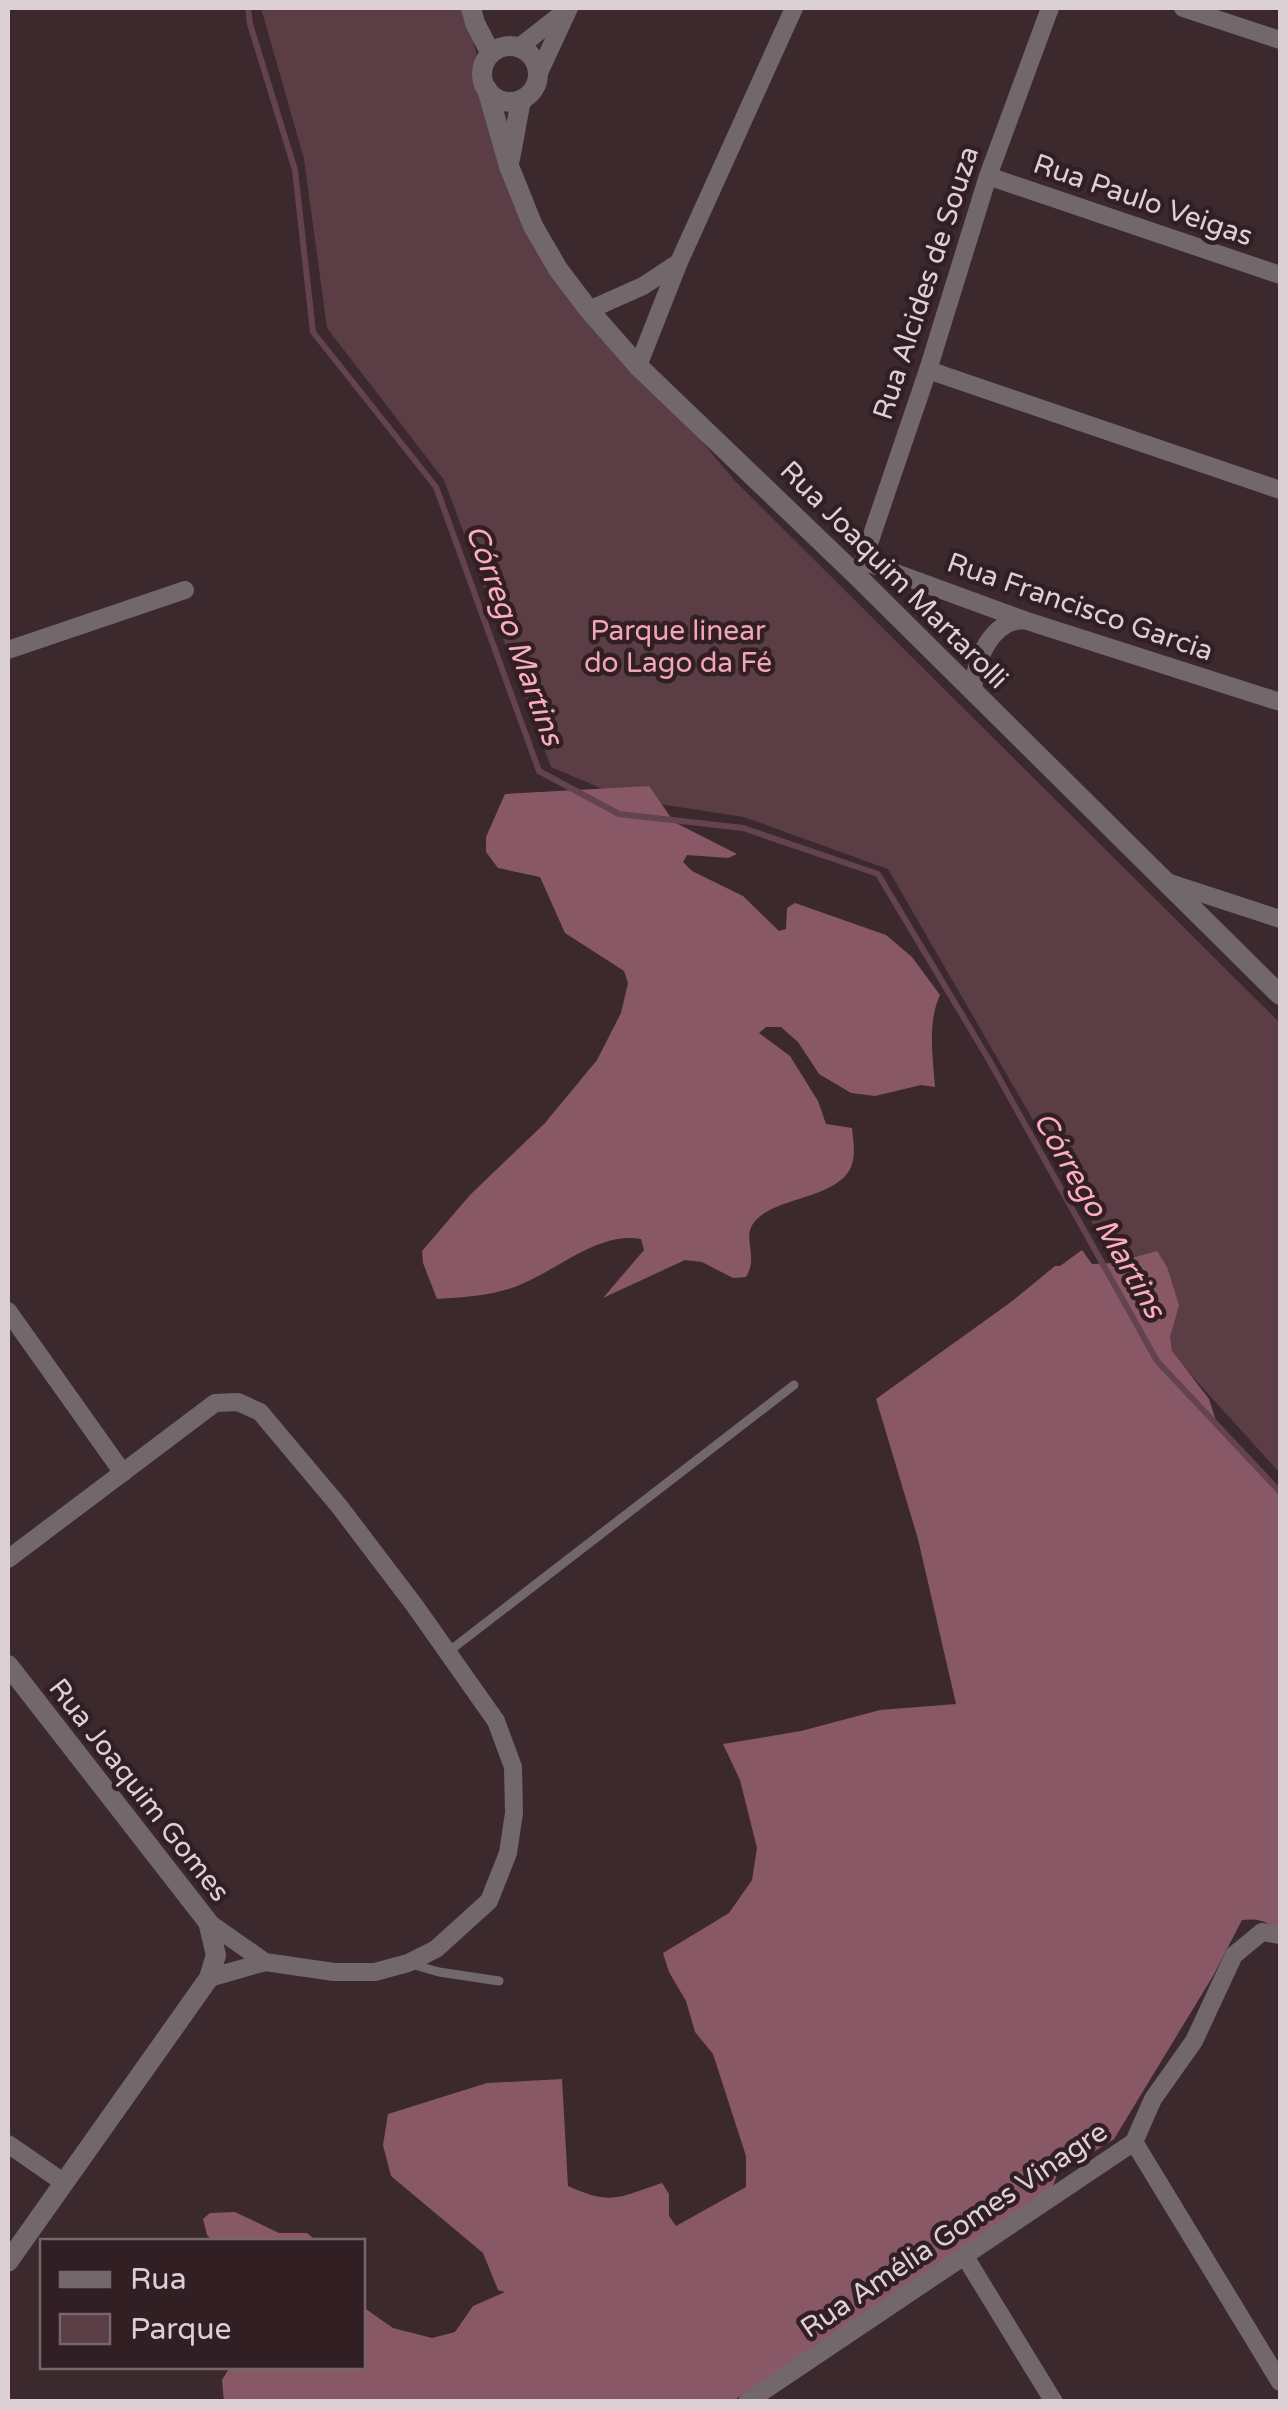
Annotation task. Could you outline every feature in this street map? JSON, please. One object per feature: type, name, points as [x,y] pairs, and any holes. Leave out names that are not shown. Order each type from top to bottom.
[{"type":"street","points":[[470,8],[490,54]]},
{"type":"street","points":[[518,48],[568,8]]},
{"type":"street","points":[[538,78],[533,59],[508,46],[490,54],[482,71],[486,90],[502,101],[521,100],[538,78],[568,8]]},
{"type":"street","points":[[638,366],[678,262],[794,8]]},
{"type":"street","name":"Rua Alcides de Souza","points":[[859,568],[928,370],[988,176],[1050,8]]},
{"type":"street","points":[[1184,8],[1280,40]]},
{"type":"street","name":"Rua Joaquim Martarolli","points":[[486,90],[509,166],[533,226],[558,270],[638,366],[859,568],[973,692],[1280,995]]},
{"type":"street","points":[[509,166],[521,100]]},
{"type":"street","name":"Rua Paulo Veigas","points":[[988,176],[1280,275]]},
{"type":"street","points":[[589,310],[644,286],[678,262]]},
{"type":"street","points":[[928,370],[1280,490]]},
{"type":"street","name":"Rua Francisco Garcia","points":[[859,568],[1280,702]]},
{"type":"street","points":[[8,650],[185,590]]},
{"type":"street","points":[[973,692],[974,671],[994,635],[1007,624],[1024,620]]},
{"type":"street","points":[[1166,882],[1280,919]]},
{"type":"street","points":[[8,1311],[123,1473]]},
{"type":"street","points":[[8,1559],[215,1404],[238,1402],[260,1412],[339,1506],[496,1721],[513,1768],[514,1813],[508,1853],[489,1901],[436,1949],[408,1963],[375,1972],[334,1972],[265,1962],[209,1978],[8,2262]]},
{"type":"street","name":"Rua Joaquim Gomes","points":[[8,1665],[208,1922],[216,1954],[209,1978]]},
{"type":"street","points":[[208,1922],[265,1962]]},
{"type":"street","name":"Rua Amélia Gomes Vinagre","points":[[747,2402],[1134,2142],[1154,2099],[1194,2041],[1234,1955],[1271,1933]]},
{"type":"street","points":[[1134,2142],[1280,2382]]},
{"type":"street","points":[[8,2144],[63,2182]]},
{"type":"street","points":[[964,2255],[1054,2402]]},
{"type":"lane","points":[[448,1652],[794,1385]]},
{"type":"lane","points":[[408,1963],[499,1982]]},
{"type":"green space","name":"Parque linear do Lago da Fé","points":[[261,8],[466,8],[493,127],[532,238],[735,481],[1280,1023],[1280,1473],[1162,1343],[888,869],[744,817],[627,799],[551,767],[444,480],[327,328],[304,159]]},
{"type":"shaded area","points":[[649,786],[674,822],[737,854],[728,858],[687,855],[683,862],[692,871],[743,896],[779,931],[786,929],[787,908],[795,903],[886,935],[912,957],[940,995],[932,1029],[935,1087],[921,1085],[875,1096],[851,1093],[819,1074],[798,1042],[781,1027],[766,1027],[759,1033],[790,1056],[818,1101],[826,1124],[852,1128],[854,1156],[839,1182],[757,1219],[750,1232],[751,1261],[746,1277],[733,1278],[702,1262],[685,1260],[603,1298],[644,1250],[641,1239],[626,1238],[596,1245],[503,1291],[437,1299],[422,1251],[470,1195],[545,1123],[597,1060],[621,1013],[628,983],[624,971],[565,933],[540,877],[498,868],[486,852],[486,837],[505,794]]},
{"type":"shaded area","points":[[1082,1250],[1092,1264],[1114,1263],[1157,1251],[1167,1267],[1179,1305],[1170,1337],[1172,1351],[1209,1399],[1217,1424],[1280,1492],[1280,1933],[1262,1921],[1242,1920],[1213,1976],[1114,2139],[1057,2175],[1050,2194],[733,2401],[224,2402],[222,2380],[229,2369],[365,2369],[365,2308],[393,2328],[432,2338],[455,2332],[473,2306],[505,2292],[498,2290],[483,2253],[391,2176],[383,2145],[388,2114],[487,2083],[562,2079],[568,2186],[606,2198],[662,2183],[669,2194],[669,2216],[676,2226],[746,2187],[746,2156],[713,2054],[695,2032],[686,2001],[663,1953],[729,1913],[752,1880],[757,1848],[740,1780],[723,1744],[801,1731],[880,1710],[956,1704],[918,1539],[876,1399]]},
{"type":"shaded area","points":[[235,2212],[279,2233],[307,2233],[314,2239],[211,2239],[203,2219],[210,2213]]},
{"type":"waterway","name":"Córrego Martins","points":[[248,8],[295,170],[313,332],[436,487],[539,771],[619,814],[743,828],[878,874],[989,1060],[1157,1361],[1280,1492]]}]
